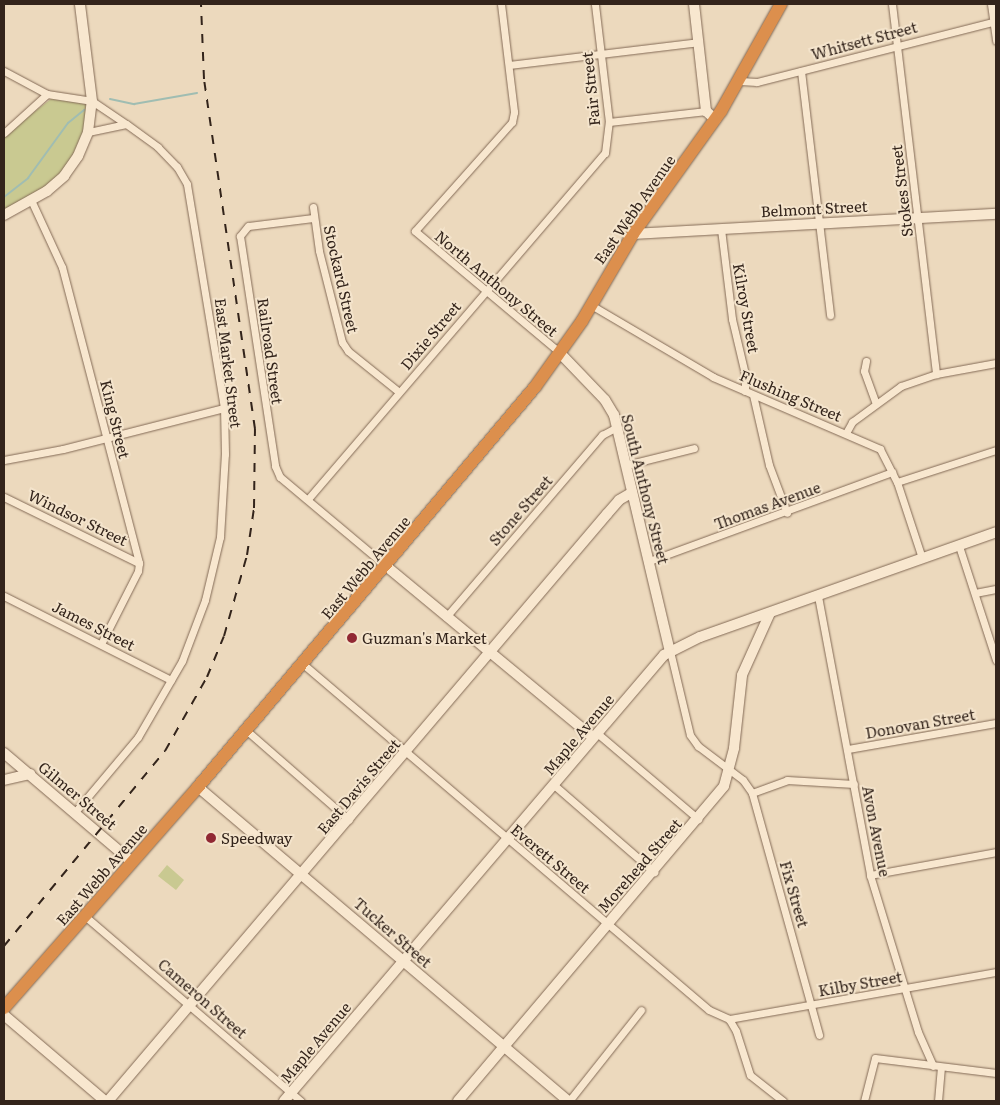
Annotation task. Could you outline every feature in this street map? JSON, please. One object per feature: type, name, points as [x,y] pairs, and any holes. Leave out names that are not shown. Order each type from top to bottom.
[{"type":"highway","name":"East Webb Avenue","points":[[4,1008],[86,917],[247,731],[508,422],[591,305],[633,234],[716,120],[740,81],[781,4]]},
{"type":"street","points":[[4,215],[31,200],[64,176],[78,156],[88,132],[92,101],[80,4]]},
{"type":"street","name":"North Anthony Street","points":[[501,4],[509,65],[512,122],[415,231],[559,352]]},
{"type":"street","name":"Fair Street","points":[[573,189],[605,153],[609,122],[595,4]]},
{"type":"street","points":[[694,4],[706,111],[716,120]]},
{"type":"street","name":"Stokes Street","points":[[892,4],[936,374]]},
{"type":"street","points":[[991,4],[995,22],[996,42]]},
{"type":"street","name":"Whitsett Street","points":[[740,81],[758,82],[995,22]]},
{"type":"street","points":[[509,65],[698,42]]},
{"type":"street","points":[[801,70],[830,315]]},
{"type":"street","points":[[4,71],[47,94],[92,101]]},
{"type":"street","points":[[4,132],[47,94]]},
{"type":"street","name":"East Market Street","points":[[75,812],[128,751],[171,680],[205,600],[220,537],[224,499],[224,408],[187,184],[177,167],[158,146],[92,101]]},
{"type":"street","points":[[609,122],[706,111]]},
{"type":"street","points":[[88,132],[126,124]]},
{"type":"street","name":"Dixie Street","points":[[308,499],[484,290],[573,189]]},
{"type":"street","name":"King Street","points":[[31,200],[62,267],[139,563]]},
{"type":"street","name":"Stockard Street","points":[[313,207],[313,218],[322,268],[343,345],[399,392]]},
{"type":"street","name":"Belmont Street","points":[[633,234],[996,214]]},
{"type":"street","name":"Railroad Street","points":[[308,499],[278,472],[272,447],[240,233],[248,226],[313,218]]},
{"type":"street","name":"Kilroy Street","points":[[721,229],[732,319],[745,374],[745,391]]},
{"type":"street","name":"Flushing Street","points":[[591,305],[713,377],[753,396],[846,433],[880,449],[897,482],[922,558]]},
{"type":"street","name":"South Anthony Street","points":[[559,352],[605,400],[617,426],[670,651]]},
{"type":"street","points":[[866,361],[864,371],[876,402]]},
{"type":"street","points":[[846,433],[852,422],[876,402],[902,386],[936,374],[996,363]]},
{"type":"street","points":[[753,396],[766,455],[787,513]]},
{"type":"street","points":[[4,460],[106,438],[224,408]]},
{"type":"street","name":"Stone Street","points":[[446,617],[602,435],[617,426]]},
{"type":"street","points":[[626,465],[694,448]]},
{"type":"street","points":[[897,482],[996,450]]},
{"type":"street","name":"Thomas Avenue","points":[[649,561],[787,513],[892,472]]},
{"type":"street","name":"East Davis Street","points":[[106,1101],[349,820],[619,500],[632,493]]},
{"type":"street","name":"Windsor Street","points":[[4,496],[139,563]]},
{"type":"street","points":[[308,499],[446,617],[491,650],[698,819]]},
{"type":"street","name":"Maple Avenue","points":[[284,1101],[595,735],[670,651],[996,532]]},
{"type":"street","points":[[959,546],[996,660]]},
{"type":"street","points":[[101,644],[138,571],[139,563]]},
{"type":"street","points":[[975,593],[996,589]]},
{"type":"street","name":"James Street","points":[[4,596],[171,680]]},
{"type":"street","name":"Avon Avenue","points":[[818,596],[870,875],[905,989],[933,1066]]},
{"type":"street","name":"Morehead Street","points":[[458,1101],[654,872],[724,786],[729,769],[742,675],[770,613]]},
{"type":"street","name":"Fix Street","points":[[670,651],[690,734],[698,746],[729,769],[752,793],[813,1006],[819,1036]]},
{"type":"street","name":"Everett Street","points":[[303,664],[506,839],[709,1010],[729,1019]]},
{"type":"street","name":"Donovan Street","points":[[848,750],[996,723]]},
{"type":"street","points":[[247,731],[349,820]]},
{"type":"street","name":"Gilmer Street","points":[[5,756],[30,774],[132,862]]},
{"type":"street","points":[[4,780],[30,774]]},
{"type":"street","points":[[752,793],[787,780],[854,784]]},
{"type":"street","points":[[554,785],[654,872]]},
{"type":"street","name":"Tucker Street","points":[[198,787],[568,1101]]},
{"type":"street","points":[[870,875],[996,852]]},
{"type":"street","name":"Cameron Street","points":[[86,917],[301,1101]]},
{"type":"street","name":"Kilby Street","points":[[729,1019],[813,1006],[996,972]]},
{"type":"street","points":[[568,1101],[641,1010]]},
{"type":"street","points":[[4,1015],[106,1101]]},
{"type":"street","points":[[729,1019],[736,1030],[750,1075],[783,1101]]},
{"type":"street","points":[[864,1101],[875,1058],[941,1068],[996,1073]]},
{"type":"street","points":[[938,1101],[941,1068]]},
{"type":"green space","points":[[51,99],[85,103],[89,108],[85,131],[74,158],[50,185],[4,210],[4,135]]},
{"type":"green space","points":[[167,865],[184,880],[176,890],[158,876]]},
{"type":"waterway","points":[[110,99],[134,104],[197,93]]},
{"type":"waterway","points":[[4,197],[28,178],[68,123],[84,110]]},
{"type":"railway","points":[[4,946],[165,751],[207,677],[224,636],[247,555],[254,508],[255,429],[204,79],[201,4]]},
{"type":"place","name":"Guzman's Market","points":[[352,638]]},
{"type":"place","name":"Speedway","points":[[211,838]]}]
